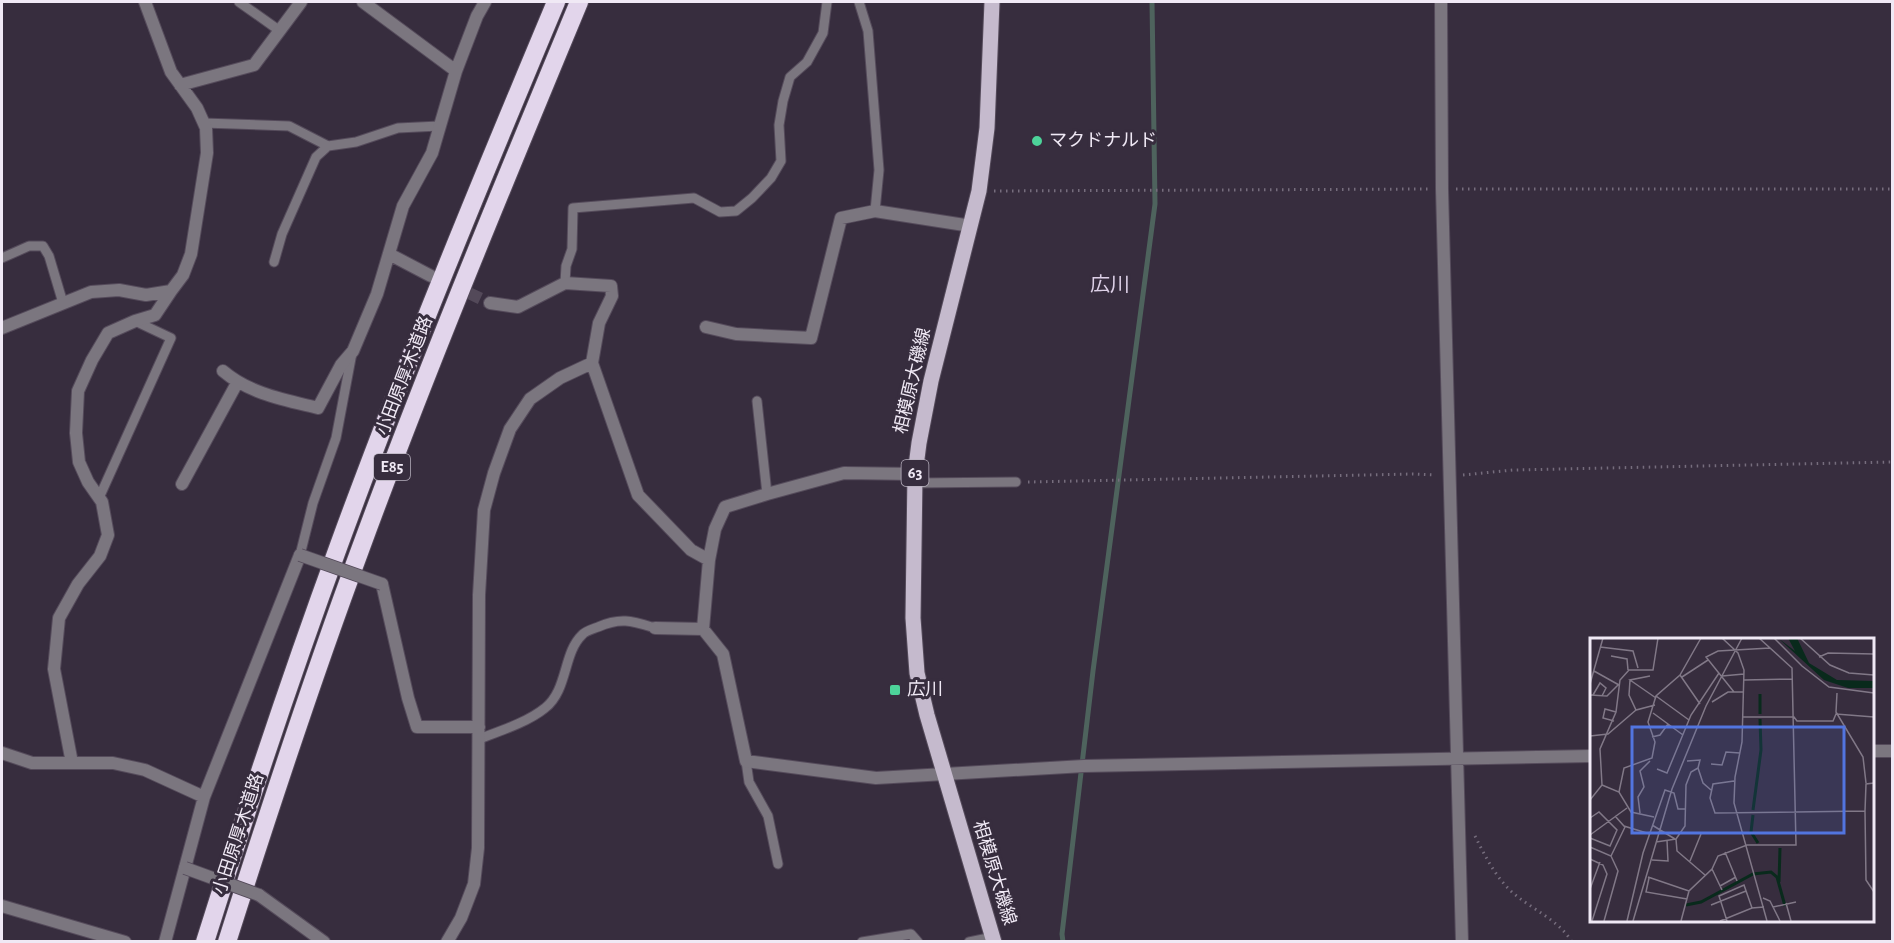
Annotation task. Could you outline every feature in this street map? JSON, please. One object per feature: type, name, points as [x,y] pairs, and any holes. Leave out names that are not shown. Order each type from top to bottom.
[{"type":"highway","name":"小田原厚木道路","points":[[205,942],[252,794],[343,534],[453,247],[556,2]]},
{"type":"highway","name":"小田原厚木道路","points":[[227,942],[272,800],[360,551],[473,259],[579,2]]},
{"type":"main road","name":"相模原大磯線","points":[[992,2],[987,128],[979,191],[931,381],[919,443],[915,478],[913,618],[917,673],[993,939]]},
{"type":"street","points":[[72,763],[54,669],[59,618],[78,584],[100,556],[108,535],[102,501],[88,482],[79,462],[76,433],[78,391],[92,360],[108,333],[155,315],[183,275],[191,254],[207,153],[206,128],[197,108],[171,72],[144,2]]},
{"type":"street","points":[[180,85],[254,65],[301,2]]},
{"type":"street","points":[[363,2],[456,71]]},
{"type":"street","points":[[224,371],[237,383],[272,397],[318,408],[341,365],[353,351],[377,294],[404,206],[432,153],[456,71],[477,16],[485,2]]},
{"type":"street","points":[[1441,2],[1442,189],[1462,942]]},
{"type":"street","points":[[706,327],[736,334],[811,338],[841,218],[875,211],[971,226]]},
{"type":"street","points":[[389,254],[431,276]]},
{"type":"street","points":[[490,303],[518,307],[565,283],[611,286],[612,296],[599,323],[592,363],[638,495],[691,550],[709,560]]},
{"type":"street","points":[[2,328],[91,292],[118,290],[146,295],[171,291]]},
{"type":"street","points":[[447,942],[474,884],[478,848],[479,584],[484,510],[510,429],[530,399],[560,378],[592,363]]},
{"type":"street","points":[[182,484],[237,383]]},
{"type":"street","points":[[915,478],[844,473],[725,507],[715,529],[709,560],[703,629],[723,654],[746,761],[876,778],[1084,766],[1590,756]]},
{"type":"street","points":[[165,942],[204,797],[300,555],[382,584],[408,698],[417,727],[479,733]]},
{"type":"street","points":[[655,628],[703,629]]},
{"type":"street","points":[[1873,751],[1893,751]]},
{"type":"street","points":[[2,753],[32,763],[113,763],[145,770],[204,797]]},
{"type":"street","points":[[185,868],[259,895],[324,942]]},
{"type":"street","points":[[2,906],[124,942]]},
{"type":"lane","points":[[239,2],[280,31]]},
{"type":"lane","points":[[565,283],[566,266],[572,249],[573,208],[694,198],[720,212],[736,211],[771,178],[781,161],[779,125],[790,77],[807,62],[823,33],[827,2]]},
{"type":"lane","points":[[859,2],[868,31],[879,170],[875,211]]},
{"type":"lane","points":[[203,123],[289,126],[328,146]]},
{"type":"lane","points":[[274,262],[282,234],[316,157],[328,146],[356,142],[398,128],[439,126]]},
{"type":"lane","points":[[2,258],[29,246],[43,246],[49,256],[63,303]]},
{"type":"lane","points":[[99,498],[171,338],[135,321]]},
{"type":"lane","points":[[300,555],[314,503],[336,438],[353,351]]},
{"type":"lane","points":[[757,401],[767,494]]},
{"type":"lane","points":[[915,478],[1016,482]]},
{"type":"lane","points":[[479,733],[516,725],[546,708],[557,693],[574,647],[582,634],[613,620],[655,628]]},
{"type":"lane","points":[[746,761],[749,782],[768,816],[777,864]]},
{"type":"lane","points":[[862,942],[911,934],[918,942]]},
{"type":"lane","points":[[969,942],[993,939]]},
{"type":"path","points":[[1460,823],[1474,836],[1491,868],[1516,896],[1544,914],[1568,935],[1572,942]]},
{"type":"waterway","points":[[1063,942],[1062,934],[1093,671],[1155,204],[1152,2]]},
{"type":"tunnel","points":[[437,278],[490,303]]},
{"type":"place","name":"マクドナルド","points":[[1037,141]]},
{"type":"place","name":"広川","points":[[895,690]]},
{"type":"district","name":"広川","points":[[1110,285]]}]
